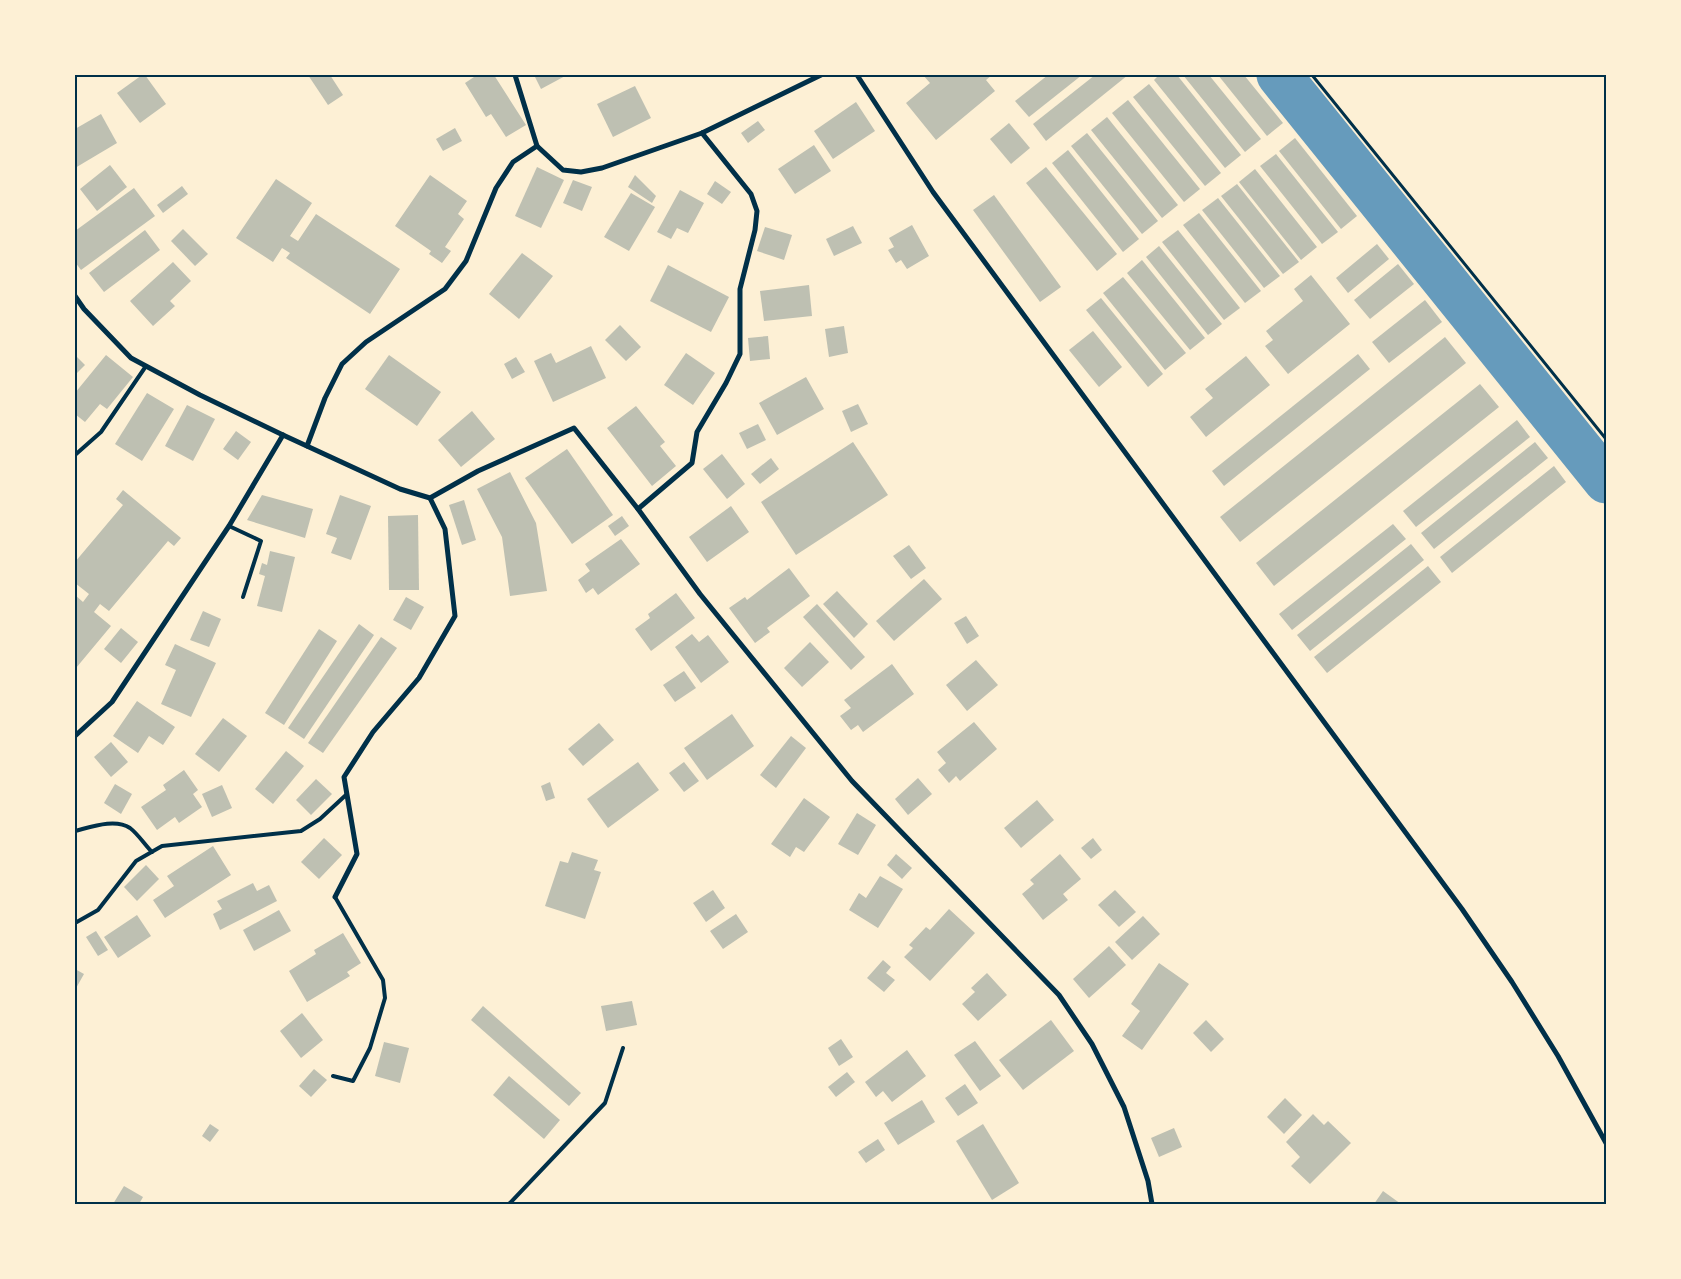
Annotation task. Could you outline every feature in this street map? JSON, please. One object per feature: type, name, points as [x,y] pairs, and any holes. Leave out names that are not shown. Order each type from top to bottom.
[{"type":"street","points":[[515,75],[537,146],[563,170],[581,172],[602,168],[702,134],[821,75]]},
{"type":"street","points":[[857,75],[939,200],[1462,909],[1512,982],[1558,1056],[1606,1143]]},
{"type":"street","points":[[638,509],[692,464],[697,432],[726,383],[740,354],[740,289],[755,230],[757,211],[751,194],[702,134]]},
{"type":"street","points":[[307,446],[324,398],[342,364],[366,342],[445,289],[466,262],[496,188],[513,162],[537,146]]},
{"type":"street","points":[[75,296],[84,309],[131,358],[200,395],[283,435],[400,489],[430,498],[478,472],[574,428],[638,509],[700,594],[852,781],[1059,995],[1092,1044],[1124,1106],[1148,1181],[1152,1204]]},
{"type":"street","points":[[75,736],[112,702],[229,526],[283,435]]},
{"type":"street","points":[[335,897],[357,854],[344,777],[373,732],[419,678],[455,616],[446,529],[430,498]]},
{"type":"lane","points":[[75,455],[100,432],[146,366]]},
{"type":"lane","points":[[229,526],[261,542],[243,597]]},
{"type":"lane","points":[[75,923],[98,910],[136,861],[162,846],[301,830],[320,819],[347,794]]},
{"type":"lane","points":[[75,831],[96,825],[120,824],[130,828],[152,852]]},
{"type":"lane","points":[[333,1076],[353,1081],[370,1048],[385,998],[383,980],[335,897]]},
{"type":"lane","points":[[509,1204],[605,1103],[623,1048]]},
{"type":"path","points":[[1312,75],[1606,439]]},
{"type":"building","points":[[142,75],[145,75],[166,104],[140,123],[117,93]]},
{"type":"building","points":[[308,75],[330,75],[343,95],[328,105]]},
{"type":"building","points":[[477,75],[494,75],[526,125],[506,137],[491,114],[486,117],[465,83]]},
{"type":"building","points":[[534,75],[567,75],[541,89]]},
{"type":"building","points":[[923,75],[992,75],[986,80],[995,91],[936,140],[906,103],[930,83]]},
{"type":"building","points":[[1048,75],[1082,75],[1029,117],[1015,101]]},
{"type":"building","points":[[1095,75],[1128,75],[1046,141],[1033,124]]},
{"type":"building","points":[[1159,75],[1177,75],[1241,155],[1225,168],[1154,80]]},
{"type":"building","points":[[1183,75],[1209,75],[1261,139],[1245,152]]},
{"type":"building","points":[[1218,75],[1244,75],[1283,123],[1267,136]]},
{"type":"building","points":[[1149,84],[1221,173],[1205,186],[1133,97]]},
{"type":"building","points":[[635,86],[651,118],[613,137],[597,104]]},
{"type":"building","points":[[1128,100],[1200,189],[1184,202],[1112,113]]},
{"type":"building","points":[[856,102],[875,131],[833,159],[814,131]]},
{"type":"building","points":[[101,114],[117,143],[75,168],[75,129]]},
{"type":"building","points":[[1107,117],[1178,205],[1162,218],[1091,130]]},
{"type":"building","points":[[758,121],[765,130],[748,143],[741,133]]},
{"type":"building","points":[[1009,123],[1030,148],[1011,164],[990,139]]},
{"type":"building","points":[[455,128],[462,141],[443,151],[436,139]]},
{"type":"building","points":[[1087,133],[1158,221],[1142,234],[1071,146]]},
{"type":"building","points":[[1295,138],[1357,216],[1341,229],[1279,151]]},
{"type":"building","points":[[814,145],[831,171],[795,194],[778,169]]},
{"type":"building","points":[[1068,150],[1139,239],[1123,252],[1052,163]]},
{"type":"building","points":[[1276,154],[1338,232],[1322,244],[1260,166]]},
{"type":"building","points":[[110,165],[127,187],[97,211],[80,189]]},
{"type":"building","points":[[537,167],[564,180],[541,228],[515,216]]},
{"type":"building","points":[[1046,167],[1117,254],[1097,271],[1026,183]]},
{"type":"building","points":[[1255,169],[1317,247],[1301,260],[1239,182]]},
{"type":"building","points":[[430,175],[467,201],[458,214],[464,219],[445,247],[451,251],[442,263],[429,254],[431,251],[395,226]]},
{"type":"building","points":[[635,175],[656,196],[652,203],[628,187]]},
{"type":"building","points":[[276,179],[312,203],[290,236],[298,241],[316,214],[400,269],[370,314],[286,258],[290,253],[282,248],[273,262],[236,238]]},
{"type":"building","points":[[573,180],[592,187],[582,211],[563,203]]},
{"type":"building","points":[[715,181],[731,192],[722,204],[707,194]]},
{"type":"building","points":[[1237,184],[1299,262],[1283,274],[1221,196]]},
{"type":"building","points":[[182,186],[188,194],[163,213],[157,205]]},
{"type":"building","points":[[134,188],[155,216],[81,270],[75,262],[75,231]]},
{"type":"building","points":[[680,190],[704,203],[688,233],[677,228],[671,239],[657,232]]},
{"type":"building","points":[[631,193],[655,207],[629,251],[604,237]]},
{"type":"building","points":[[994,195],[1061,287],[1040,302],[973,210]]},
{"type":"building","points":[[1218,198],[1280,276],[1264,288],[1202,210]]},
{"type":"building","points":[[1199,213],[1261,291],[1245,303],[1183,225]]},
{"type":"building","points":[[912,225],[929,256],[907,269],[901,260],[896,263],[888,250],[894,247],[889,238]]},
{"type":"building","points":[[853,226],[862,243],[834,256],[826,239]]},
{"type":"building","points":[[765,227],[792,235],[784,260],[757,251]]},
{"type":"building","points":[[183,229],[208,254],[195,266],[171,241]]},
{"type":"building","points":[[145,230],[160,250],[104,292],[89,273]]},
{"type":"building","points":[[1178,230],[1240,308],[1224,320],[1162,242]]},
{"type":"building","points":[[1377,244],[1389,259],[1348,293],[1336,278]]},
{"type":"building","points":[[1159,246],[1222,324],[1208,335],[1146,257]]},
{"type":"building","points":[[522,253],[553,276],[519,319],[489,294]]},
{"type":"building","points":[[1142,260],[1205,338],[1190,350],[1127,273]]},
{"type":"building","points":[[173,262],[191,281],[170,301],[175,306],[153,326],[130,301]]},
{"type":"building","points":[[1398,264],[1414,284],[1370,319],[1354,300]]},
{"type":"building","points":[[668,265],[729,297],[711,332],[650,301]]},
{"type":"building","points":[[1311,275],[1350,324],[1288,374],[1265,346],[1273,340],[1266,331],[1303,301],[1294,289]]},
{"type":"building","points":[[1123,277],[1186,353],[1165,370],[1103,293]]},
{"type":"building","points":[[809,285],[812,316],[764,321],[760,291]]},
{"type":"building","points":[[1101,298],[1163,374],[1148,387],[1086,310]]},
{"type":"building","points":[[1425,300],[1442,322],[1389,363],[1372,342]]},
{"type":"building","points":[[620,325],[641,347],[626,361],[605,340]]},
{"type":"building","points":[[844,326],[848,353],[829,357],[825,329]]},
{"type":"building","points":[[1093,331],[1122,367],[1099,387],[1069,350]]},
{"type":"building","points":[[768,336],[770,359],[750,361],[748,338]]},
{"type":"building","points":[[1445,337],[1466,363],[1240,542],[1220,517]]},
{"type":"building","points":[[591,346],[606,378],[553,402],[534,361],[551,353],[556,363]]},
{"type":"building","points":[[686,353],[715,373],[693,405],[664,385]]},
{"type":"building","points":[[1358,354],[1370,369],[1224,486],[1212,471]]},
{"type":"building","points":[[75,355],[85,365],[75,375]]},
{"type":"building","points":[[106,355],[133,377],[107,409],[100,404],[85,422],[75,414],[75,393]]},
{"type":"building","points":[[389,355],[441,392],[417,426],[365,389]]},
{"type":"building","points":[[1246,356],[1270,385],[1206,437],[1190,417],[1213,398],[1205,389]]},
{"type":"building","points":[[516,357],[525,372],[512,379],[504,364]]},
{"type":"building","points":[[806,377],[824,409],[777,435],[759,403]]},
{"type":"building","points":[[1480,384],[1499,407],[1274,586],[1256,563]]},
{"type":"building","points":[[147,393],[174,409],[142,461],[115,444]]},
{"type":"building","points":[[858,404],[868,424],[851,432],[842,411]]},
{"type":"building","points":[[187,405],[215,419],[193,461],[165,446]]},
{"type":"building","points":[[636,406],[665,442],[660,446],[676,466],[652,486],[607,428]]},
{"type":"building","points":[[472,411],[495,439],[461,467],[438,440]]},
{"type":"building","points":[[1517,420],[1530,437],[1416,527],[1403,511]]},
{"type":"building","points":[[758,424],[766,440],[747,449],[739,433]]},
{"type":"building","points":[[236,431],[251,442],[238,460],[223,449]]},
{"type":"building","points":[[853,442],[888,495],[796,555],[761,502]]},
{"type":"building","points":[[1535,442],[1548,458],[1434,549],[1421,533]]},
{"type":"building","points":[[567,449],[613,515],[572,544],[525,478]]},
{"type":"building","points":[[722,454],[745,484],[727,499],[703,469]]},
{"type":"building","points":[[771,458],[779,469],[760,484],[751,474]]},
{"type":"building","points":[[1554,466],[1566,482],[1452,573],[1440,557]]},
{"type":"building","points":[[510,472],[536,523],[547,591],[510,596],[502,537],[477,489]]},
{"type":"building","points":[[123,490],[181,538],[174,546],[168,541],[109,611],[100,604],[94,612],[111,626],[76,668],[75,595],[83,602],[89,594],[75,583],[75,562],[123,505],[116,499]]},
{"type":"building","points":[[262,495],[313,509],[305,538],[247,520]]},
{"type":"building","points":[[340,495],[371,506],[351,560],[331,553],[337,538],[326,534]]},
{"type":"building","points":[[464,500],[476,540],[462,545],[449,505]]},
{"type":"building","points":[[731,506],[749,532],[707,562],[689,537]]},
{"type":"building","points":[[418,515],[419,590],[389,590],[388,516]]},
{"type":"building","points":[[622,516],[629,526],[615,536],[608,526]]},
{"type":"building","points":[[1393,524],[1406,539],[1292,630],[1279,614]]},
{"type":"building","points":[[621,539],[640,564],[598,595],[593,588],[586,593],[578,580],[590,571],[585,564]]},
{"type":"building","points":[[1411,544],[1424,560],[1310,651],[1297,635]]},
{"type":"building","points":[[909,545],[926,568],[911,579],[893,556]]},
{"type":"building","points":[[270,551],[295,557],[282,612],[257,606],[265,576],[259,574],[262,563],[267,565]]},
{"type":"building","points":[[1428,566],[1441,582],[1327,673],[1314,657]]},
{"type":"building","points":[[789,568],[810,596],[767,628],[770,632],[755,643],[729,608],[745,597],[747,600]]},
{"type":"building","points":[[924,579],[942,599],[894,641],[876,621]]},
{"type":"building","points":[[837,591],[868,624],[854,638],[823,604]]},
{"type":"building","points":[[676,593],[695,618],[651,651],[635,629],[650,618],[648,614]]},
{"type":"building","points":[[406,597],[424,607],[411,630],[393,620]]},
{"type":"building","points":[[817,604],[865,657],[851,670],[803,617]]},
{"type":"building","points":[[203,611],[221,619],[209,647],[190,640]]},
{"type":"building","points":[[966,616],[979,636],[967,644],[954,623]]},
{"type":"building","points":[[359,624],[374,635],[304,739],[288,728]]},
{"type":"building","points":[[121,628],[138,642],[121,663],[104,649]]},
{"type":"building","points":[[319,629],[337,641],[284,725],[265,713]]},
{"type":"building","points":[[692,634],[699,642],[708,635],[729,662],[701,683],[675,647]]},
{"type":"building","points":[[381,637],[397,648],[323,753],[308,743]]},
{"type":"building","points":[[810,642],[829,662],[802,687],[784,668]]},
{"type":"building","points":[[175,644],[216,663],[191,717],[161,704],[176,670],[165,665]]},
{"type":"building","points":[[976,660],[998,685],[967,711],[946,685]]},
{"type":"building","points":[[892,664],[914,694],[863,732],[858,725],[851,730],[840,716],[851,708],[844,700]]},
{"type":"building","points":[[684,671],[696,688],[675,702],[663,685]]},
{"type":"building","points":[[137,701],[175,727],[163,745],[149,736],[138,753],[113,736]]},
{"type":"building","points":[[732,714],[754,746],[707,780],[684,748]]},
{"type":"building","points":[[223,718],[247,736],[219,772],[195,754]]},
{"type":"building","points":[[974,722],[997,749],[960,781],[956,776],[949,783],[938,770],[946,763],[937,752]]},
{"type":"building","points":[[599,723],[614,740],[583,766],[568,749]]},
{"type":"building","points":[[791,736],[806,748],[776,788],[760,775]]},
{"type":"building","points":[[111,742],[128,762],[111,777],[94,757]]},
{"type":"building","points":[[286,751],[304,766],[273,804],[255,789]]},
{"type":"building","points":[[638,762],[659,790],[608,828],[587,799]]},
{"type":"building","points":[[684,762],[699,781],[684,792],[669,773]]},
{"type":"building","points":[[184,770],[198,790],[193,794],[202,807],[179,823],[175,817],[157,830],[141,807],[166,790],[163,785]]},
{"type":"building","points":[[918,778],[932,794],[908,815],[895,799]]},
{"type":"building","points":[[316,779],[332,794],[311,815],[296,800]]},
{"type":"building","points":[[550,782],[555,798],[546,801],[541,786]]},
{"type":"building","points":[[115,784],[132,794],[121,814],[104,803]]},
{"type":"building","points":[[222,785],[232,808],[212,817],[202,794]]},
{"type":"building","points":[[804,798],[830,817],[804,852],[796,847],[790,857],[771,844]]},
{"type":"building","points":[[1037,800],[1054,820],[1021,848],[1004,828]]},
{"type":"building","points":[[857,813],[876,825],[858,855],[838,844]]},
{"type":"building","points":[[324,838],[342,855],[319,879],[301,862]]},
{"type":"building","points":[[1093,838],[1102,850],[1091,859],[1081,848]]},
{"type":"building","points":[[213,846],[231,875],[165,918],[153,900],[174,886],[167,876]]},
{"type":"building","points":[[572,852],[598,860],[594,870],[601,872],[585,919],[545,906],[560,861],[568,863]]},
{"type":"building","points":[[896,854],[912,868],[902,879],[887,865]]},
{"type":"building","points":[[1060,854],[1081,879],[1063,894],[1068,900],[1043,920],[1022,894],[1034,884],[1030,880]]},
{"type":"building","points":[[146,865],[159,879],[137,901],[124,887]]},
{"type":"building","points":[[880,876],[903,889],[878,928],[849,910],[859,893],[866,898]]},
{"type":"building","points":[[253,883],[257,891],[269,885],[277,901],[220,930],[213,914],[222,909],[217,901]]},
{"type":"building","points":[[713,890],[725,908],[706,922],[693,903]]},
{"type":"building","points":[[1115,890],[1136,912],[1119,927],[1098,905]]},
{"type":"building","points":[[949,909],[975,933],[930,981],[904,957],[913,948],[909,945],[926,927],[930,930]]},
{"type":"building","points":[[279,910],[291,931],[254,951],[243,930]]},
{"type":"building","points":[[736,914],[748,932],[723,949],[710,931]]},
{"type":"building","points":[[137,915],[151,936],[118,958],[104,937]]},
{"type":"building","points":[[1143,916],[1160,934],[1132,960],[1115,942]]},
{"type":"building","points":[[96,931],[108,950],[98,956],[86,937]]},
{"type":"building","points":[[343,933],[361,963],[347,972],[350,976],[307,1002],[289,971],[316,954],[314,950]]},
{"type":"building","points":[[1109,946],[1126,965],[1089,998],[1073,979]]},
{"type":"building","points":[[883,960],[891,967],[886,973],[895,980],[884,992],[867,978]]},
{"type":"building","points":[[1159,963],[1189,984],[1142,1050],[1122,1036],[1140,1011],[1131,1004]]},
{"type":"building","points":[[75,969],[84,974],[75,990]]},
{"type":"building","points":[[987,973],[1007,995],[978,1021],[962,1004],[975,992],[971,988]]},
{"type":"building","points":[[632,1001],[637,1025],[606,1031],[601,1006]]},
{"type":"building","points":[[483,1006],[581,1093],[569,1106],[471,1020]]},
{"type":"building","points":[[302,1013],[323,1040],[301,1058],[280,1031]]},
{"type":"building","points":[[1051,1020],[1074,1051],[1023,1090],[999,1060]]},
{"type":"building","points":[[1206,1020],[1224,1039],[1211,1052],[1193,1033]]},
{"type":"building","points":[[841,1039],[853,1057],[839,1066],[828,1048]]},
{"type":"building","points":[[975,1041],[1001,1076],[980,1091],[954,1055]]},
{"type":"building","points":[[384,1042],[409,1048],[400,1083],[375,1076]]},
{"type":"building","points":[[907,1050],[926,1076],[892,1102],[883,1091],[876,1097],[865,1082]]},
{"type":"building","points":[[314,1069],[327,1080],[311,1097],[299,1086]]},
{"type":"building","points":[[847,1072],[855,1082],[836,1097],[828,1087]]},
{"type":"building","points":[[509,1076],[560,1120],[544,1139],[493,1095]]},
{"type":"building","points":[[965,1084],[978,1103],[958,1116],[945,1098]]},
{"type":"building","points":[[1285,1098],[1302,1115],[1284,1134],[1267,1117]]},
{"type":"building","points":[[922,1100],[935,1122],[898,1145],[884,1123]]},
{"type":"building","points":[[1313,1114],[1324,1125],[1328,1121],[1351,1143],[1310,1184],[1291,1166],[1300,1157],[1286,1142]]},
{"type":"building","points":[[210,1124],[219,1130],[210,1142],[202,1136]]},
{"type":"building","points":[[983,1124],[1019,1183],[992,1200],[956,1141]]},
{"type":"building","points":[[1174,1128],[1182,1147],[1159,1157],[1151,1138]]},
{"type":"building","points":[[878,1139],[885,1150],[866,1163],[858,1152]]},
{"type":"building","points":[[124,1186],[143,1197],[139,1204],[113,1204]]},
{"type":"building","points":[[1383,1191],[1401,1204],[1374,1204]]},
{"type":"waterway","points":[[1279,75],[1606,481]]}]
